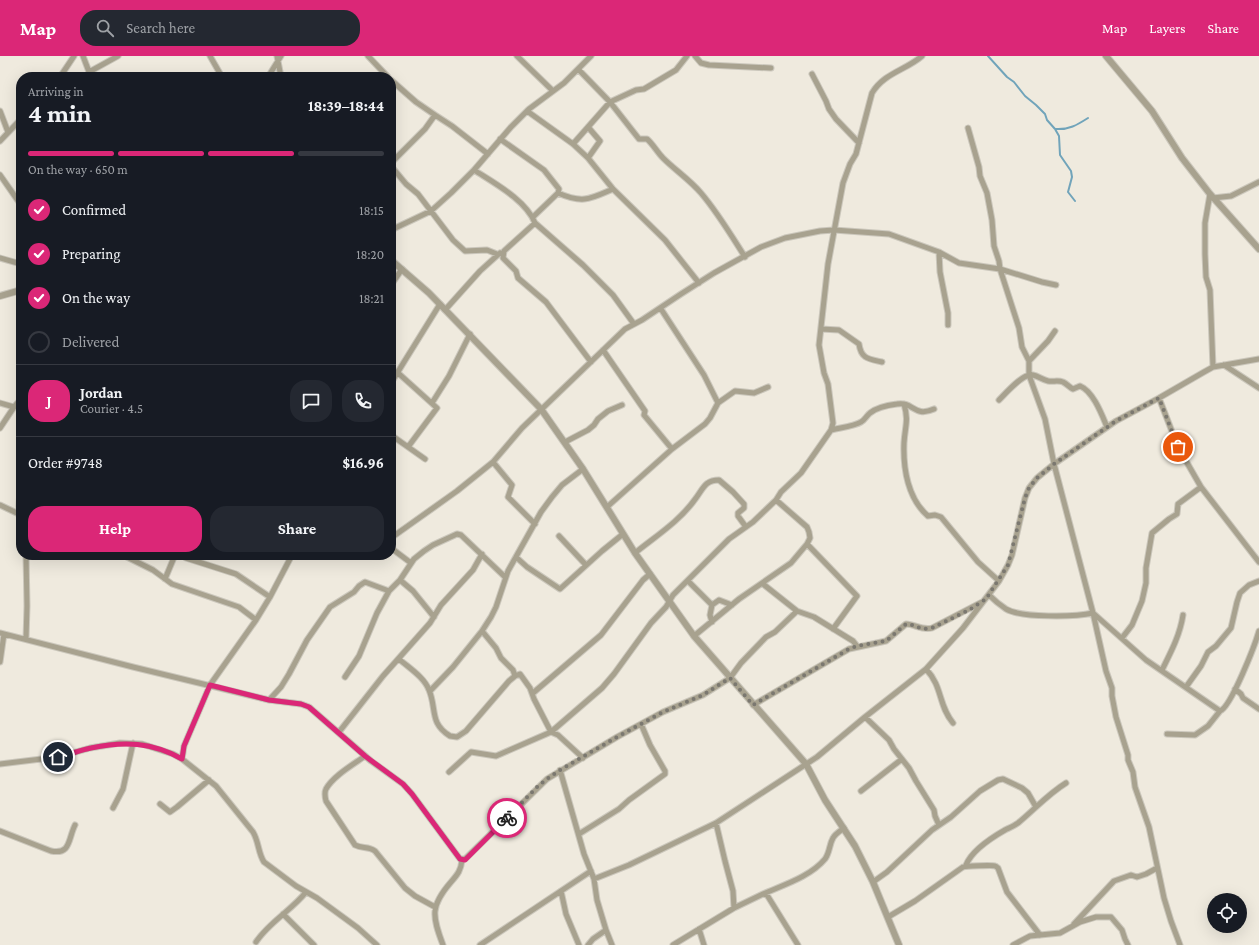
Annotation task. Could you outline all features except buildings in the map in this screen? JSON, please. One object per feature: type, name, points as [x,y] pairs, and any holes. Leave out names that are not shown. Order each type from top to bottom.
[{"type":"street","points":[[63,72],[74,56]]},
{"type":"street","points":[[83,56],[89,72]]},
{"type":"street","points":[[94,72],[118,56]]},
{"type":"street","points":[[210,56],[219,72]]},
{"type":"street","points":[[277,56],[280,72]]},
{"type":"street","points":[[271,72],[282,56]]},
{"type":"street","points":[[368,56],[383,72]]},
{"type":"street","points":[[517,56],[553,91]]},
{"type":"street","points":[[396,228],[431,211],[452,193],[527,111],[553,91],[591,56]]},
{"type":"street","points":[[573,144],[610,102],[636,90],[644,89],[670,74],[676,70],[683,59],[687,56]]},
{"type":"street","points":[[695,56],[701,63],[709,65],[771,68]]},
{"type":"street","points":[[449,772],[471,752],[496,756],[551,732],[595,695],[609,680],[635,643],[666,606],[673,594],[730,539],[776,500],[801,473],[831,430],[833,423],[828,384],[824,373],[819,345],[828,264],[843,183],[850,164],[856,154],[872,93],[876,87],[895,71],[906,67],[922,56]]},
{"type":"street","points":[[1106,56],[1142,97],[1182,158],[1212,196],[1259,249]]},
{"type":"street","points":[[578,69],[610,102],[639,139],[647,139],[651,142],[655,150],[700,192],[717,214],[745,257]]},
{"type":"street","points":[[812,74],[829,109],[836,119],[859,143]]},
{"type":"street","points":[[396,84],[416,102],[452,126],[488,154]]},
{"type":"street","points":[[0,111],[8,132]]},
{"type":"street","points":[[527,111],[573,144],[588,158],[613,189],[665,240],[698,283]]},
{"type":"street","points":[[396,158],[425,129],[435,115]]},
{"type":"street","points":[[0,141],[16,124]]},
{"type":"street","points":[[588,127],[600,141],[588,158]]},
{"type":"street","points":[[968,128],[980,176],[987,193],[992,220],[994,246],[1019,328],[1022,347],[1029,361],[1030,375],[1044,419],[1106,672],[1112,688],[1116,717],[1149,828],[1157,868],[1171,921],[1180,945]]},
{"type":"street","points":[[500,139],[544,170],[559,189],[558,193],[533,217]]},
{"type":"street","points":[[474,170],[517,200],[533,217],[536,223],[583,265],[613,295],[634,324]]},
{"type":"street","points":[[396,172],[406,184],[418,194],[453,240],[465,251],[488,250],[497,254]]},
{"type":"street","points":[[0,175],[16,198]]},
{"type":"street","points":[[1212,196],[1231,196],[1259,182]]},
{"type":"street","points":[[558,193],[572,199],[589,199],[613,189]]},
{"type":"street","points":[[1212,196],[1205,223],[1204,254],[1206,277],[1210,290],[1213,367]]},
{"type":"street","points":[[445,310],[497,254],[504,251],[536,223]]},
{"type":"street","points":[[396,534],[457,491],[493,462],[522,428],[625,329],[661,309],[680,294],[714,273],[761,247],[785,238],[820,231],[834,230],[889,234],[939,252],[959,263],[1000,269],[1056,285]]},
{"type":"street","points":[[504,251],[503,258],[516,271],[518,278],[546,302],[591,362]]},
{"type":"street","points":[[939,252],[940,272],[948,313],[948,325]]},
{"type":"street","points":[[0,258],[16,263]]},
{"type":"street","points":[[396,264],[440,304],[542,409],[583,469],[635,552],[694,636],[806,764],[825,800],[855,846],[873,882],[899,945]]},
{"type":"street","points":[[396,278],[402,269]]},
{"type":"street","points":[[0,296],[16,291]]},
{"type":"street","points":[[408,447],[437,408],[397,372],[440,304]]},
{"type":"street","points":[[661,309],[704,375],[718,403]]},
{"type":"street","points":[[821,329],[839,330],[859,344],[860,352],[865,357],[882,362]]},
{"type":"street","points":[[1029,361],[1048,341],[1055,331]]},
{"type":"street","points":[[432,403],[449,376],[470,334]]},
{"type":"street","points":[[603,350],[645,411],[644,415],[672,449]]},
{"type":"street","points":[[594,879],[629,865],[716,823],[806,764],[926,669],[963,628],[999,581],[1012,555],[1025,498],[1029,488],[1037,478],[1054,464],[1116,421],[1213,367],[1259,359]]},
{"type":"street","points":[[1224,365],[1259,388]]},
{"type":"street","points":[[999,400],[1023,378],[1030,375],[1045,380],[1064,382],[1068,387],[1073,389],[1080,386],[1084,388],[1098,406],[1108,427]]},
{"type":"street","points":[[607,507],[672,449],[704,424],[710,418],[718,403],[735,391],[754,393],[768,387]]},
{"type":"street","points":[[1159,398],[1178,447],[1201,487],[1259,562]]},
{"type":"street","points":[[0,403],[14,407]]},
{"type":"street","points":[[831,430],[861,422],[871,412],[898,404],[908,405],[920,412],[927,412],[934,409]]},
{"type":"street","points":[[904,404],[908,420],[904,459],[907,478],[914,501],[928,516],[941,517],[978,562],[999,581]]},
{"type":"street","points":[[0,428],[16,405]]},
{"type":"street","points":[[565,442],[588,430],[608,411],[622,405]]},
{"type":"street","points":[[396,439],[425,458]]},
{"type":"street","points":[[493,462],[512,485],[508,497],[535,524]]},
{"type":"street","points":[[430,691],[453,667],[482,631],[496,607],[505,577],[541,512],[562,485],[583,469]]},
{"type":"street","points":[[635,552],[682,516],[706,484],[711,480],[719,480],[744,504],[744,508],[738,513],[738,516],[746,527]]},
{"type":"street","points":[[1122,638],[1132,625],[1142,601],[1146,583],[1146,568],[1152,533],[1177,514],[1178,504],[1201,487]]},
{"type":"street","points":[[694,636],[732,605],[791,563],[807,544],[810,538],[806,527],[776,500]]},
{"type":"street","points":[[0,505],[16,513]]},
{"type":"street","points":[[345,677],[358,656],[377,613],[389,591],[400,580],[411,563],[432,545],[459,534],[505,577]]},
{"type":"street","points":[[516,557],[560,589],[623,534]]},
{"type":"street","points":[[558,536],[586,565]]},
{"type":"street","points":[[807,544],[857,596],[833,629]]},
{"type":"street","points":[[396,552],[411,563]]},
{"type":"street","points":[[339,732],[383,676],[425,629],[441,605],[473,570],[482,554]]},
{"type":"street","points":[[26,560],[28,606],[26,639]]},
{"type":"street","points":[[133,560],[153,570],[181,588],[239,607],[256,620]]},
{"type":"street","points":[[165,579],[173,560]]},
{"type":"street","points":[[192,560],[236,574],[270,598]]},
{"type":"street","points":[[182,759],[184,746],[210,685],[270,598],[289,560]]},
{"type":"street","points":[[532,693],[601,634],[643,580],[650,574]]},
{"type":"street","points":[[400,580],[413,591],[434,617]]},
{"type":"street","points":[[688,581],[712,605]]},
{"type":"street","points":[[1186,687],[1202,666],[1208,652],[1216,646],[1233,625],[1240,593],[1249,585],[1259,581]]},
{"type":"street","points":[[269,700],[285,681],[307,640],[330,607],[354,592],[365,582],[389,591]]},
{"type":"street","points":[[763,584],[798,611],[814,617],[853,641],[857,646]]},
{"type":"street","points":[[988,597],[1012,612],[1031,615],[1054,615],[1066,617],[1093,614],[1146,660],[1220,711]]},
{"type":"street","points":[[753,705],[849,649],[857,646],[886,641],[906,624],[923,629],[932,628],[969,610],[988,597]]},
{"type":"street","points":[[712,622],[710,615],[712,605],[719,600],[732,605]]},
{"type":"street","points":[[462,860],[465,860],[538,786],[547,779],[617,737],[663,712],[703,695],[730,678],[741,663],[766,637],[775,632],[798,611]]},
{"type":"street","points":[[1162,670],[1181,628],[1183,615]]},
{"type":"street","points":[[482,631],[496,648],[501,658],[513,670],[516,676]]},
{"type":"street","points":[[1167,734],[1195,734],[1208,726],[1220,711],[1225,708],[1255,644],[1259,631]]},
{"type":"street","points":[[0,662],[2,633],[133,668],[269,700],[301,704],[309,707],[365,756],[392,775],[412,794],[462,860]]},
{"type":"street","points":[[399,659],[419,676],[430,691],[436,721],[448,735],[457,737],[470,728],[502,689],[516,676],[520,674],[522,675],[551,732],[558,735],[582,758]]},
{"type":"street","points":[[926,669],[935,680],[945,712],[953,723]]},
{"type":"street","points":[[1235,689],[1243,698],[1259,709]]},
{"type":"street","points":[[865,717],[889,740],[909,768],[934,810],[934,816],[939,825]]},
{"type":"street","points":[[579,834],[619,809],[665,774],[665,771],[650,745],[641,724]]},
{"type":"street","points":[[114,808],[123,789],[133,743]]},
{"type":"street","points":[[0,764],[58,757],[90,748],[133,743],[163,750],[182,759],[216,786],[253,832],[257,839],[264,862],[358,928],[377,945]]},
{"type":"street","points":[[365,756],[337,777],[326,789],[324,795],[326,801],[355,845],[358,847],[370,848],[375,851],[405,888],[415,896],[435,907]]},
{"type":"street","points":[[861,791],[902,759]]},
{"type":"street","points":[[560,770],[584,854],[594,879],[596,900],[612,945]]},
{"type":"street","points":[[873,882],[887,872],[939,825],[951,817],[980,791],[998,780],[1003,779],[1022,788],[1028,793],[1036,807]]},
{"type":"street","points":[[160,804],[170,812],[178,807],[209,780]]},
{"type":"street","points":[[888,917],[915,901],[966,865],[979,849],[1018,823],[1057,788],[1066,783]]},
{"type":"street","points":[[716,823],[734,891],[734,908]]},
{"type":"street","points":[[0,832],[60,853],[67,846],[75,825]]},
{"type":"street","points":[[673,945],[734,908],[805,875],[826,858],[830,851],[834,837],[844,828]]},
{"type":"street","points":[[443,945],[435,916],[435,907],[442,893],[461,869],[462,860]]},
{"type":"street","points":[[966,865],[993,865],[998,868],[1007,892],[1040,934]]},
{"type":"street","points":[[1069,929],[1114,881],[1131,875],[1137,877],[1141,876],[1157,868]]},
{"type":"street","points":[[480,945],[591,871]]},
{"type":"street","points":[[561,891],[566,914],[579,945]]},
{"type":"street","points":[[256,942],[264,931],[298,902],[306,892]]},
{"type":"street","points":[[763,894],[768,897],[798,945]]},
{"type":"street","points":[[284,914],[314,945]]},
{"type":"street","points":[[1013,945],[1030,936],[1060,933],[1080,922],[1096,917],[1111,916],[1122,930],[1124,939],[1128,945]]},
{"type":"street","points":[[588,945],[593,939],[606,930]]},
{"type":"street","points":[[698,930],[704,945]]},
{"type":"waterway","points":[[988,56],[1007,77],[1014,82],[1025,96],[1045,114],[1047,120],[1055,129],[1059,136],[1060,155],[1071,171],[1072,177],[1068,192],[1075,201]]},
{"type":"waterway","points":[[1055,129],[1065,129],[1088,118]]},
{"type":"way so far","points":[[507,818],[538,786],[560,770],[663,712],[703,695],[730,678],[753,705],[849,649],[857,646],[886,641],[906,624],[927,630],[978,605],[986,599],[1008,565],[1012,555],[1025,498],[1029,488],[1037,478],[1054,464],[1116,421],[1159,398],[1178,447]]},
{"type":"route","points":[[58,757],[90,748],[120,743],[133,743],[163,750],[182,759],[184,746],[193,722],[210,685],[269,700],[301,704],[309,707],[365,756],[403,784],[462,860],[465,860],[507,818]]}]
